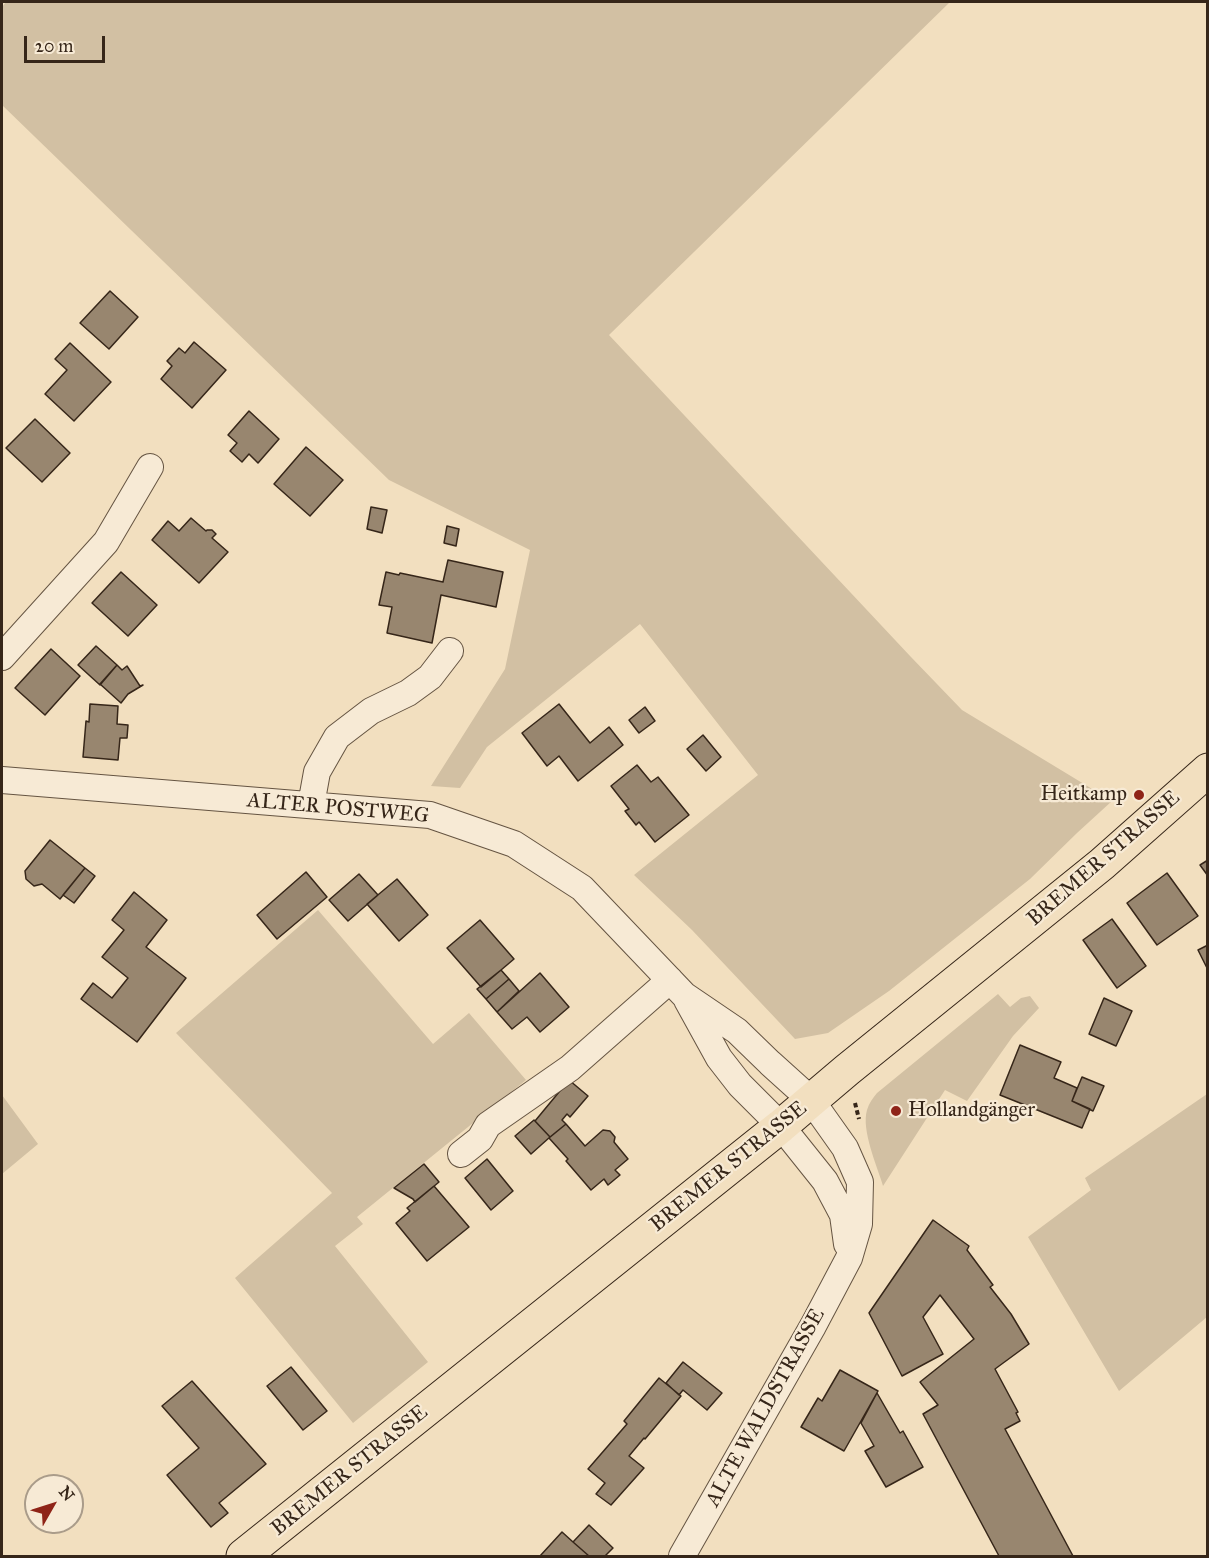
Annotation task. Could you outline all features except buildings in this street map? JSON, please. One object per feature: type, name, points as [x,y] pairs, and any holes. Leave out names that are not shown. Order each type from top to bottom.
[{"type":"main road","name":"BREMER STRASSE","points":[[243,1557],[781,1126],[1102,864],[1208,770]]},
{"type":"street","points":[[2,657],[106,542],[150,467]]},
{"type":"street","points":[[311,805],[317,772],[337,737],[371,711],[408,693],[430,677],[450,651]]},
{"type":"street","name":"ALTER POSTWEG","points":[[2,780],[430,815],[514,844],[582,888],[677,987],[737,1031],[811,1100]]},
{"type":"street","points":[[461,1154],[480,1139],[488,1125],[570,1068],[677,987]]},
{"type":"street","name":"ALTER POSTWEG","points":[[677,987],[719,1058],[740,1085],[781,1126]]},
{"type":"street","name":"ALTE WALDSTRASSE","points":[[682,1557],[813,1326],[849,1258],[859,1224],[860,1182],[845,1148],[811,1100]]},
{"type":"street","points":[[781,1126],[825,1181],[843,1215],[849,1258]]},
{"type":"shaded area","points":[[6,2],[950,2],[609,335],[962,710],[1112,801],[1030,879],[889,991],[828,1033],[795,1039],[692,930],[634,875],[758,775],[640,624],[487,747],[460,788],[431,786],[505,669],[530,550],[389,480],[2,105],[2,7]]},
{"type":"shaded area","points":[[318,910],[433,1044],[469,1013],[526,1080],[357,1217],[363,1224],[335,1246],[428,1362],[353,1423],[235,1278],[332,1193],[176,1033]]},
{"type":"shaded area","points":[[998,994],[1010,1007],[1021,998],[1030,996],[1039,1008],[1013,1036],[967,1101],[945,1090],[883,1186],[866,1128],[867,1110],[871,1101],[877,1093]]},
{"type":"shaded area","points":[[1207,1094],[1207,1317],[1119,1391],[1028,1237],[1091,1190],[1085,1178]]},
{"type":"shaded area","points":[[2,1095],[38,1144],[2,1174]]},
{"type":"place","name":"Heitkamp","points":[[1139,795]]},
{"type":"place","name":"Hollandgänger","points":[[896,1111]]}]
